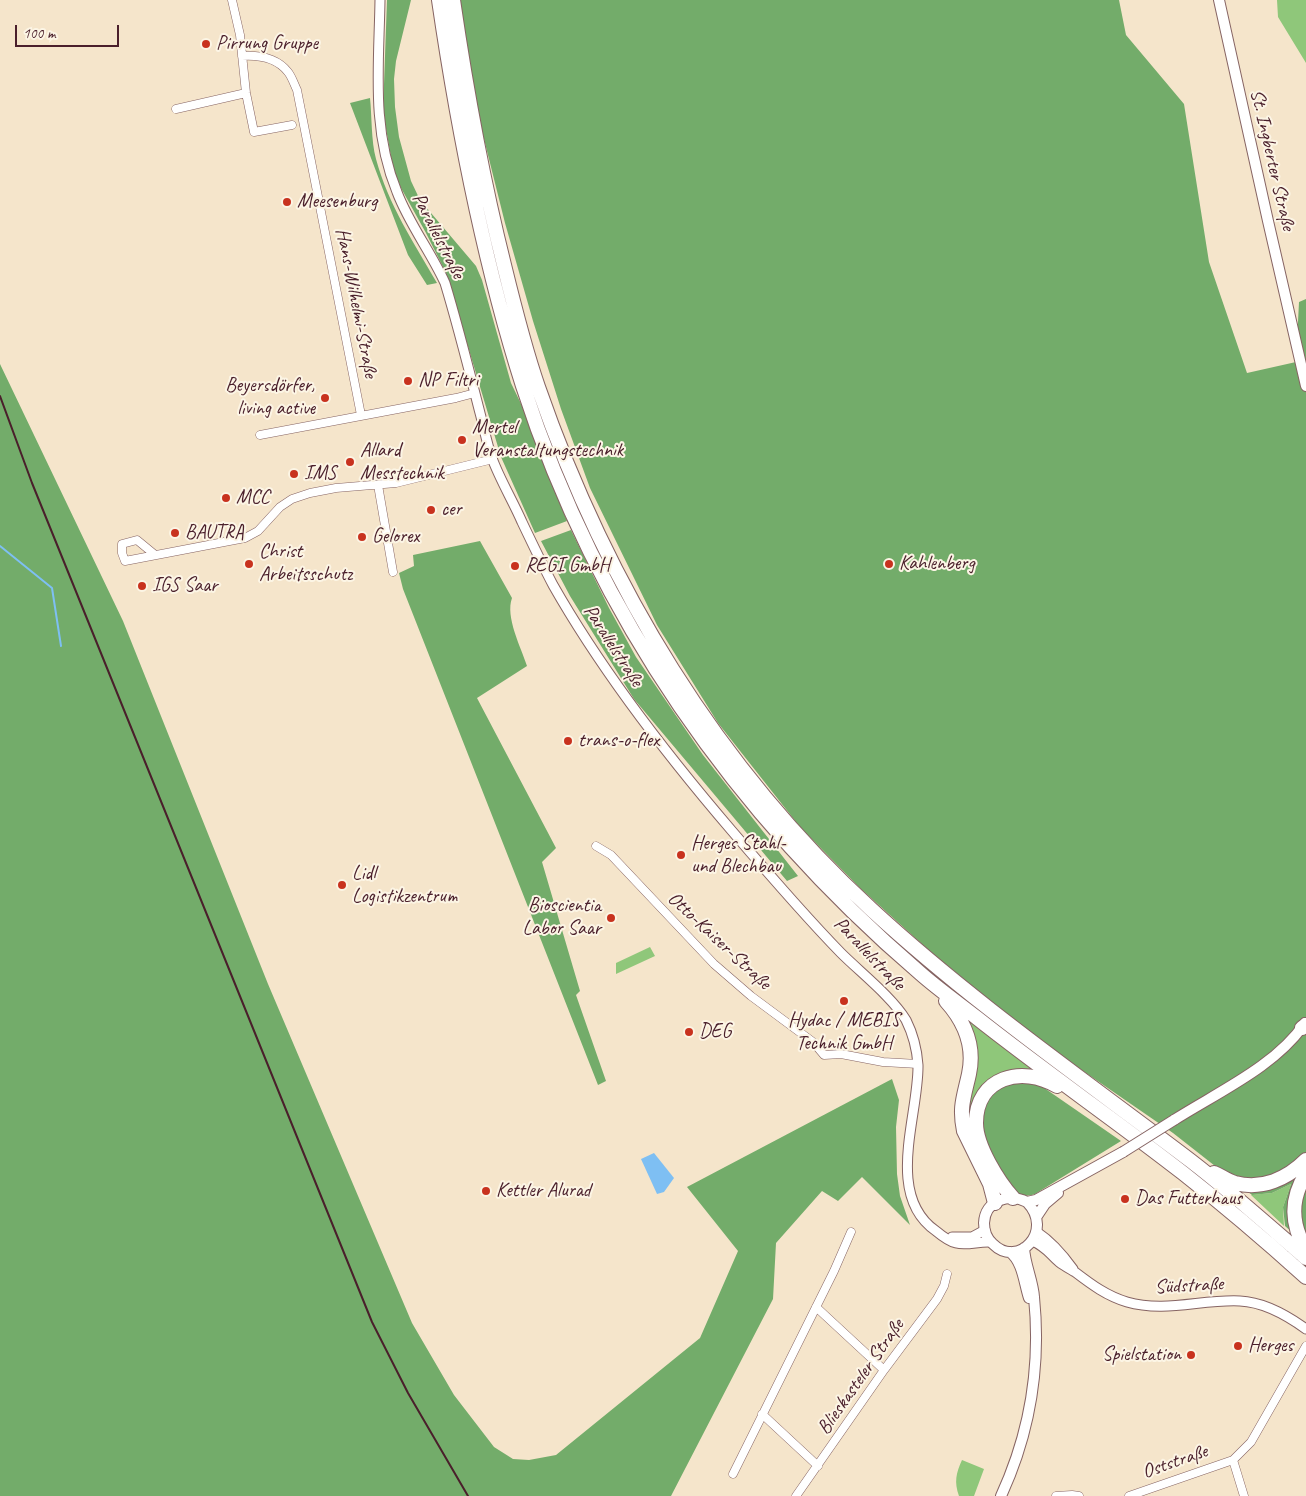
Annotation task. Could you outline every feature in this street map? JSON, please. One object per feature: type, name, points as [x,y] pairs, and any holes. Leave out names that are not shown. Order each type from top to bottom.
[{"type":"highway","points":[[439,0],[465,156],[499,302],[524,388],[568,502],[624,617],[672,696],[733,780],[786,844],[825,884],[922,975],[960,1019],[967,1032],[972,1060],[962,1101],[962,1122],[964,1131],[990,1184],[995,1203]]},
{"type":"highway","points":[[453,0],[481,171],[512,297],[537,384],[561,450],[605,551],[637,612],[660,650],[736,761],[784,819],[836,876],[873,911],[939,968],[1023,1035],[1193,1162],[1306,1258]]},
{"type":"highway","points":[[922,975],[1226,1207],[1306,1277]]},
{"type":"highway","points":[[1020,1200],[1002,1185],[978,1136],[976,1124],[978,1110],[983,1096],[991,1087],[1009,1076],[1033,1076],[1050,1082],[1102,1113]]},
{"type":"highway","points":[[1193,1162],[1234,1182],[1257,1185],[1273,1182],[1284,1177],[1296,1170],[1306,1160]]},
{"type":"highway","points":[[1306,1174],[1295,1200],[1294,1212],[1298,1237],[1306,1250]]},
{"type":"main road","name":"St. Ingberter Straße","points":[[1219,0],[1306,386]]},
{"type":"main road","points":[[1035,1312],[1017,1259],[1010,1252],[991,1242],[984,1230],[986,1216],[995,1203],[1007,1198],[1036,1200],[1123,1152],[1273,1057],[1305,1025]]},
{"type":"main road","points":[[1036,1216],[1064,1188],[1081,1176]]},
{"type":"main road","points":[[1010,1252],[1024,1248],[1035,1237],[1038,1224],[1033,1208],[1020,1200]]},
{"type":"main road","points":[[1002,1496],[1031,1408],[1037,1356],[1034,1296],[1024,1248]]},
{"type":"main road","points":[[995,1496],[1031,1408]]},
{"type":"street","points":[[232,0],[240,34],[246,93],[254,132],[292,125]]},
{"type":"street","name":"Parallelstraße","points":[[380,0],[378,106],[379,130],[384,152],[397,194],[445,283],[493,459],[553,584],[597,656],[670,756],[732,831],[839,950],[899,1010],[906,1020],[915,1044],[918,1064],[917,1090],[908,1148],[909,1183],[916,1208],[923,1220],[938,1233],[954,1243],[991,1242]]},
{"type":"street","name":"Hans-Wilhelmi-Straße","points":[[242,56],[252,55],[275,60],[288,72],[297,90],[361,415]]},
{"type":"street","points":[[176,109],[246,93]]},
{"type":"street","points":[[260,435],[456,398],[475,392]]},
{"type":"street","points":[[154,554],[245,538],[258,531],[280,507],[292,499],[310,493],[336,488],[396,483],[493,459]]},
{"type":"street","points":[[378,485],[393,572]]},
{"type":"street","name":"Otto-Kaiser-Straße","points":[[596,846],[611,855],[714,964],[758,1001],[813,1042],[824,1055],[841,1054],[884,1062],[918,1064]]},
{"type":"street","points":[[938,1233],[961,1238],[972,1237],[984,1230]]},
{"type":"street","points":[[733,1474],[851,1232]]},
{"type":"street","name":"Südstraße","points":[[1035,1237],[1059,1262],[1087,1283],[1111,1297],[1145,1306],[1162,1307],[1218,1301],[1242,1301],[1282,1314],[1306,1329]]},
{"type":"street","name":"Blieskasteler Straße","points":[[796,1496],[884,1370],[937,1299],[944,1286],[947,1274]]},
{"type":"street","points":[[816,1307],[884,1370]]},
{"type":"street","points":[[1244,1496],[1234,1460],[1250,1442],[1306,1346]]},
{"type":"street","points":[[762,1414],[818,1466]]},
{"type":"street","name":"Oststraße","points":[[1129,1496],[1234,1460]]},
{"type":"street","points":[[1056,1496],[1079,1496]]},
{"type":"green space","points":[[387,0],[411,0],[396,61],[394,79],[399,137],[411,181],[420,200],[476,266],[482,280],[511,383],[525,412],[567,521],[535,533],[501,457],[446,273],[401,188],[393,168],[383,112]]},
{"type":"green space","points":[[456,0],[1119,0],[1126,35],[1184,104],[1209,262],[1247,373],[1296,362],[1299,302],[1306,299],[1306,1245],[1285,1226],[1283,1207],[1291,1184],[1272,1193],[1252,1195],[1173,1133],[1041,1042],[933,954],[860,888],[800,827],[718,723],[657,625],[590,488],[561,409],[505,223],[477,111]]},
{"type":"green space","points":[[1277,0],[1306,0],[1306,63],[1278,17]]},
{"type":"green space","points":[[370,98],[373,144],[381,176],[402,223],[437,283],[427,285],[408,255],[350,103]]},
{"type":"green space","points":[[0,364],[123,621],[268,984],[412,1323],[454,1395],[494,1447],[513,1459],[529,1460],[556,1455],[700,1338],[738,1251],[687,1187],[892,1079],[899,1100],[896,1127],[897,1174],[900,1196],[910,1225],[862,1177],[838,1201],[822,1191],[776,1243],[773,1299],[671,1496],[0,1496]]},
{"type":"green space","points":[[571,530],[609,608],[636,657],[703,755],[798,876],[787,881],[634,699],[570,596],[541,541]]},
{"type":"green space","points":[[480,541],[512,598],[510,606],[512,623],[527,666],[477,698],[556,848],[542,862],[580,991],[576,995],[606,1081],[598,1085],[403,589],[399,573],[414,566],[413,555]]},
{"type":"green space","points":[[650,947],[655,956],[616,974],[616,963]]},
{"type":"green space","points":[[970,1018],[1033,1069],[969,1133],[967,1021]]},
{"type":"green space","points":[[1014,1082],[1037,1083],[1121,1141],[1035,1194],[1026,1196],[1018,1194],[1001,1177],[981,1132],[983,1112],[989,1098],[999,1089]]},
{"type":"green space","points":[[1291,1184],[1283,1207],[1284,1226],[1251,1195],[1272,1193]]},
{"type":"green space","points":[[962,1460],[984,1469],[974,1496],[959,1496],[956,1478]]},
{"type":"water","points":[[654,1153],[674,1178],[664,1192],[657,1194],[641,1159]]},
{"type":"waterway","points":[[0,546],[52,588],[61,646]]},
{"type":"railway","points":[[0,396],[32,483],[372,1322],[408,1393],[468,1496]]},
{"type":"place","name":"Pirrung Gruppe","points":[[206,44]]},
{"type":"place","name":"Meesenburg","points":[[287,202]]},
{"type":"place","name":"NP Filtri","points":[[408,381]]},
{"type":"place","name":"Beyersdörfer, living active","points":[[325,398]]},
{"type":"place","name":"Mertel Veranstaltungstechnik","points":[[462,440]]},
{"type":"place","name":"Allard Messtechnik","points":[[350,462]]},
{"type":"place","name":"IMS","points":[[294,474]]},
{"type":"place","name":"MCC","points":[[226,498]]},
{"type":"place","name":"cer","points":[[431,510]]},
{"type":"place","name":"BAUTRA","points":[[175,533]]},
{"type":"place","name":"Gelorex","points":[[362,537]]},
{"type":"place","name":"Christ Arbeitsschutz","points":[[249,564]]},
{"type":"place","name":"Kahlenberg","points":[[889,564]]},
{"type":"place","name":"REGI GmbH","points":[[515,566]]},
{"type":"place","name":"IGS Saar","points":[[142,586]]},
{"type":"place","name":"trans-o-flex","points":[[568,741]]},
{"type":"place","name":"Herges Stahl- und Blechbau","points":[[681,855]]},
{"type":"place","name":"Lidl Logistikzentrum","points":[[342,885]]},
{"type":"place","name":"Bioscientia Labor Saar","points":[[611,918]]},
{"type":"place","name":"Hydac / MEBIS Technik GmbH","points":[[844,1001]]},
{"type":"place","name":"DEG","points":[[689,1032]]},
{"type":"place","name":"Kettler Alurad","points":[[486,1191]]},
{"type":"place","name":"Das Futterhaus","points":[[1125,1199]]},
{"type":"place","name":"Herges","points":[[1238,1346]]},
{"type":"place","name":"Spielstation","points":[[1191,1355]]}]
